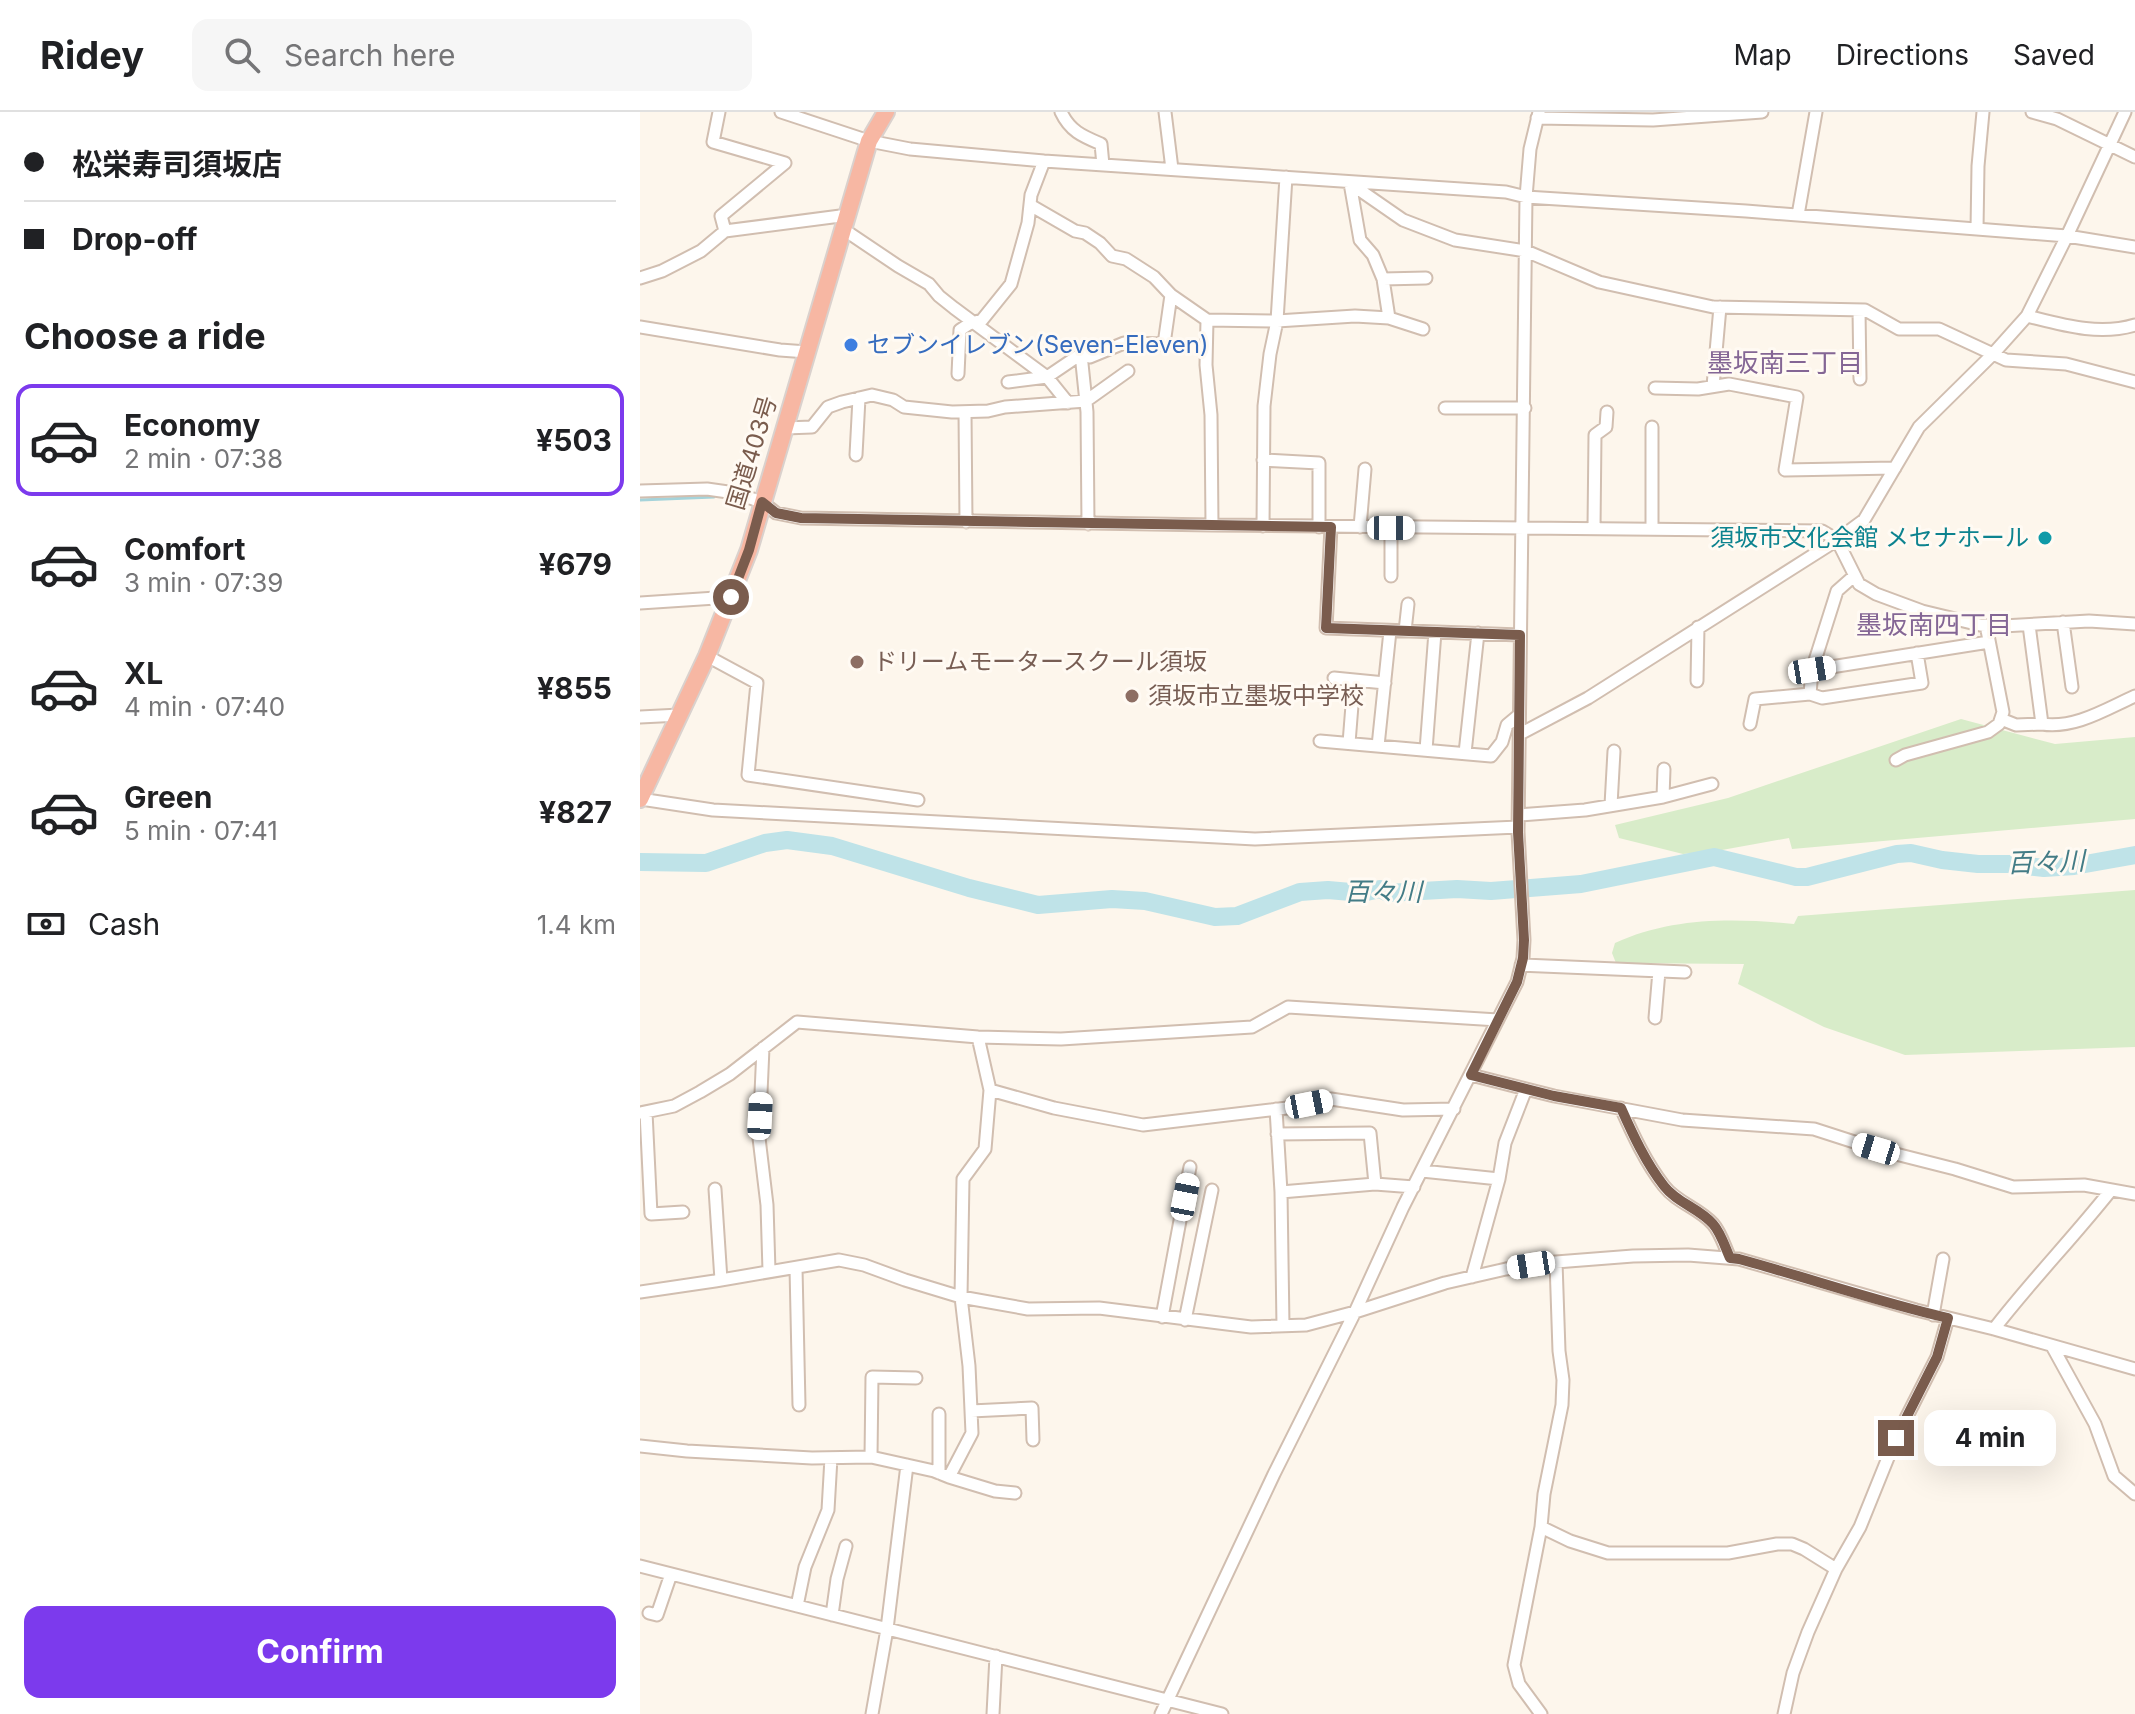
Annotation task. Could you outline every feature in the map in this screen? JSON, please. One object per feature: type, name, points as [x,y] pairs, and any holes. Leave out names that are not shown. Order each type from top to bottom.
[{"type":"highway","name":"国道403号","points":[[640,799],[707,656],[749,550],[869,141],[886,112]]},
{"type":"street","points":[[719,112],[713,142],[785,163],[721,216],[725,231]]},
{"type":"street","points":[[781,112],[869,141],[910,149],[2067,236],[2135,247]]},
{"type":"street","points":[[1061,112],[1076,133],[1101,144],[1103,165]]},
{"type":"street","points":[[1165,112],[1172,169]]},
{"type":"street","points":[[1161,1714],[1274,1474],[1517,982],[1524,940],[1518,825],[1526,197],[1530,149],[1538,115],[1653,120],[1762,112]]},
{"type":"street","points":[[1798,215],[1816,112]]},
{"type":"street","points":[[1977,229],[1983,112]]},
{"type":"street","points":[[2032,112],[2057,119],[2135,157]]},
{"type":"street","points":[[1520,734],[1588,698],[1864,520],[1919,427],[2027,316],[2125,112]]},
{"type":"street","points":[[958,374],[960,330],[982,320],[1011,284],[1028,223],[1031,195],[1044,161]]},
{"type":"street","points":[[1263,526],[1264,406],[1277,321],[1286,177]]},
{"type":"street","points":[[1350,183],[1403,220],[1455,240],[1526,251],[1599,282],[1720,307],[1865,310],[1899,329],[1939,329],[2006,360],[2066,364],[2135,382]]},
{"type":"street","points":[[1350,183],[1360,240],[1373,255],[1383,279],[1389,318]]},
{"type":"street","points":[[1030,205],[1075,231],[1085,233],[1112,256],[1126,259],[1154,277],[1171,295],[1207,320],[1277,321],[1355,316],[1389,318],[1423,329]]},
{"type":"street","points":[[640,278],[662,271],[701,251],[725,231],[846,222],[898,266],[929,284],[973,323],[1047,377],[1068,403]]},
{"type":"street","points":[[1383,279],[1426,278]]},
{"type":"street","points":[[1081,354],[1090,357],[1124,343],[1164,344],[1171,295]]},
{"type":"street","points":[[1713,386],[1720,307]]},
{"type":"street","points":[[1859,310],[1860,379]]},
{"type":"street","points":[[2027,316],[2098,330],[2135,325]]},
{"type":"street","points":[[1207,320],[1212,525]]},
{"type":"street","points":[[640,327],[807,352]]},
{"type":"street","points":[[1008,382],[1047,377],[1081,354]]},
{"type":"street","points":[[1081,354],[1086,401],[1088,524]]},
{"type":"street","points":[[785,428],[812,427],[828,407],[872,395],[893,400],[904,407],[965,412],[1086,401],[1128,371]]},
{"type":"street","points":[[1655,388],[1698,389],[1729,384],[1797,397],[1785,470],[1895,468]]},
{"type":"street","points":[[856,455],[859,398]]},
{"type":"street","points":[[1445,408],[1525,408]]},
{"type":"street","points":[[965,412],[966,522]]},
{"type":"street","points":[[1594,528],[1595,435],[1606,427],[1607,412]]},
{"type":"street","points":[[1652,427],[1652,529]]},
{"type":"street","points":[[1263,460],[1319,463],[1325,527],[1326,628],[1520,635]]},
{"type":"street","points":[[1360,527],[1365,469]]},
{"type":"street","points":[[640,491],[707,489],[735,493],[762,502],[776,513],[801,518],[1391,528],[1822,531],[1837,540],[1859,584],[1876,594],[1922,611],[1986,625],[2089,621],[2135,624]]},
{"type":"street","points":[[1391,528],[1391,576]]},
{"type":"street","points":[[1810,694],[1812,670],[1837,591],[1854,576]]},
{"type":"street","points":[[640,603],[731,597]]},
{"type":"street","points":[[1405,631],[1408,604]]},
{"type":"street","points":[[2063,622],[2072,687]]},
{"type":"street","points":[[1896,760],[1988,732],[1999,724],[2003,712],[1986,625]]},
{"type":"street","points":[[2029,625],[2042,724]]},
{"type":"street","points":[[1697,681],[1698,627]]},
{"type":"street","points":[[1378,746],[1390,631]]},
{"type":"street","points":[[1426,750],[1435,632]]},
{"type":"street","points":[[1465,753],[1478,633]]},
{"type":"street","points":[[1812,670],[1989,642]]},
{"type":"street","points":[[1750,724],[1755,699],[1810,694],[1822,698],[1922,683],[1917,653]]},
{"type":"street","points":[[707,656],[757,683],[748,775],[918,800]]},
{"type":"street","points":[[1334,678],[1385,683]]},
{"type":"street","points":[[1349,743],[1354,680]]},
{"type":"street","points":[[2001,719],[2016,725],[2059,726],[2092,716],[2135,696]]},
{"type":"street","points":[[640,717],[680,715]]},
{"type":"street","points":[[1320,741],[1491,756],[1502,742],[1507,725],[1519,715]]},
{"type":"street","points":[[1611,805],[1614,751]]},
{"type":"street","points":[[1663,797],[1664,769]]},
{"type":"street","points":[[640,799],[713,810],[1255,839],[1518,825],[1663,797],[1712,784]]},
{"type":"street","points":[[1521,965],[1685,972]]},
{"type":"street","points":[[1653,1011],[1659,971]]},
{"type":"street","points":[[683,1212],[651,1214],[643,1113],[674,1106],[700,1092],[730,1074],[797,1022],[978,1037],[1061,1039],[1252,1027],[1288,1007],[1498,1020]]},
{"type":"street","points":[[944,1475],[972,1433],[969,1366],[961,1297],[963,1179],[985,1149],[990,1090],[978,1037]]},
{"type":"street","points":[[763,1048],[759,1138],[767,1205],[769,1271]]},
{"type":"street","points":[[1471,1075],[1682,1120],[1814,1129],[2013,1187],[2084,1185],[2135,1194]]},
{"type":"street","points":[[1472,1277],[1499,1179],[1505,1143],[1526,1089]]},
{"type":"street","points":[[990,1090],[1054,1108],[1143,1125],[1331,1099],[1403,1110],[1454,1109]]},
{"type":"street","points":[[1621,1108],[1635,1140],[1663,1186],[1715,1226],[1730,1258]]},
{"type":"street","points":[[1276,1109],[1283,1326]]},
{"type":"street","points":[[1277,1134],[1370,1133],[1375,1184]]},
{"type":"street","points":[[1162,1317],[1190,1167]]},
{"type":"street","points":[[1422,1171],[1499,1179]]},
{"type":"street","points":[[1281,1192],[1375,1184],[1414,1187]]},
{"type":"street","points":[[715,1189],[721,1280]]},
{"type":"street","points":[[1185,1320],[1212,1190]]},
{"type":"street","points":[[1994,1329],[2111,1190]]},
{"type":"street","points":[[640,1292],[839,1260],[864,1265],[961,1297],[1028,1309],[1099,1308],[1251,1327],[1283,1326],[1306,1325],[1445,1283],[1506,1269],[1633,1256],[1688,1255],[1739,1259],[2135,1369]]},
{"type":"street","points":[[1933,1315],[1943,1259]]},
{"type":"street","points":[[1541,1714],[1519,1684],[1514,1665],[1563,1393],[1556,1262]]},
{"type":"street","points":[[796,1268],[799,1405]]},
{"type":"street","points":[[1784,1714],[1796,1665],[1836,1569],[1860,1527],[1896,1438],[1937,1357],[1948,1318]]},
{"type":"street","points":[[2052,1346],[2095,1424],[2114,1476],[2135,1494]]},
{"type":"street","points":[[871,1457],[872,1377],[916,1378]]},
{"type":"street","points":[[971,1411],[1032,1408],[1033,1440]]},
{"type":"street","points":[[939,1414],[944,1475]]},
{"type":"street","points":[[640,1446],[831,1458],[871,1457],[995,1491],[1015,1493]]},
{"type":"street","points":[[797,1606],[805,1567],[828,1510],[831,1458]]},
{"type":"street","points":[[872,1714],[887,1629],[907,1465]]},
{"type":"street","points":[[1541,1527],[1570,1541],[1608,1553],[1728,1553],[1792,1544],[1836,1569]]},
{"type":"street","points":[[832,1615],[846,1546]]},
{"type":"street","points":[[640,1566],[1222,1714]]},
{"type":"street","points":[[657,1615],[671,1574]]},
{"type":"street","points":[[993,1714],[996,1656]]},
{"type":"green space","points":[[1961,719],[2055,744],[2135,737],[2135,819],[1792,849],[1789,838],[1683,854],[1619,838],[1615,825],[1728,798]]},
{"type":"green space","points":[[2135,890],[2135,1047],[1905,1055],[1824,1027],[1738,984],[1744,964],[1616,963],[1612,953],[1615,943],[1636,934],[1680,924],[1749,921],[1794,924],[1798,916]]},
{"type":"waterway","points":[[640,500],[714,497]]},
{"type":"waterway","name":"百々川","points":[[640,862],[706,863],[765,843],[787,840],[832,846],[969,888],[1038,905],[1112,899],[1145,901],[1215,917],[1237,916],[1300,892],[1328,890],[1362,893],[1380,889],[1388,893],[1457,889],[1491,891],[1581,884],[1714,857],[1807,877],[1911,853],[1942,860],[2044,868],[2135,855]]},
{"type":"place","name":"セブンイレブン(Seven-Eleven)","points":[[851,345]]},
{"type":"place","name":"須坂市文化会館 メセナホール","points":[[2045,538]]},
{"type":"place","name":"ドリームモータースクール須坂","points":[[857,662]]},
{"type":"place","name":"須坂市立墨坂中学校","points":[[1132,696]]},
{"type":"district","name":"墨坂南三丁目","points":[[1785,363]]},
{"type":"district","name":"墨坂南四丁目","points":[[1934,625]]},
{"type":"route","points":[[731,597],[749,550],[762,502],[776,513],[801,518],[1331,527],[1326,628],[1520,635],[1518,832],[1523,958],[1517,982],[1471,1075],[1554,1096],[1621,1108],[1635,1140],[1663,1186],[1715,1226],[1730,1258],[1948,1318],[1937,1357],[1896,1438]]}]
